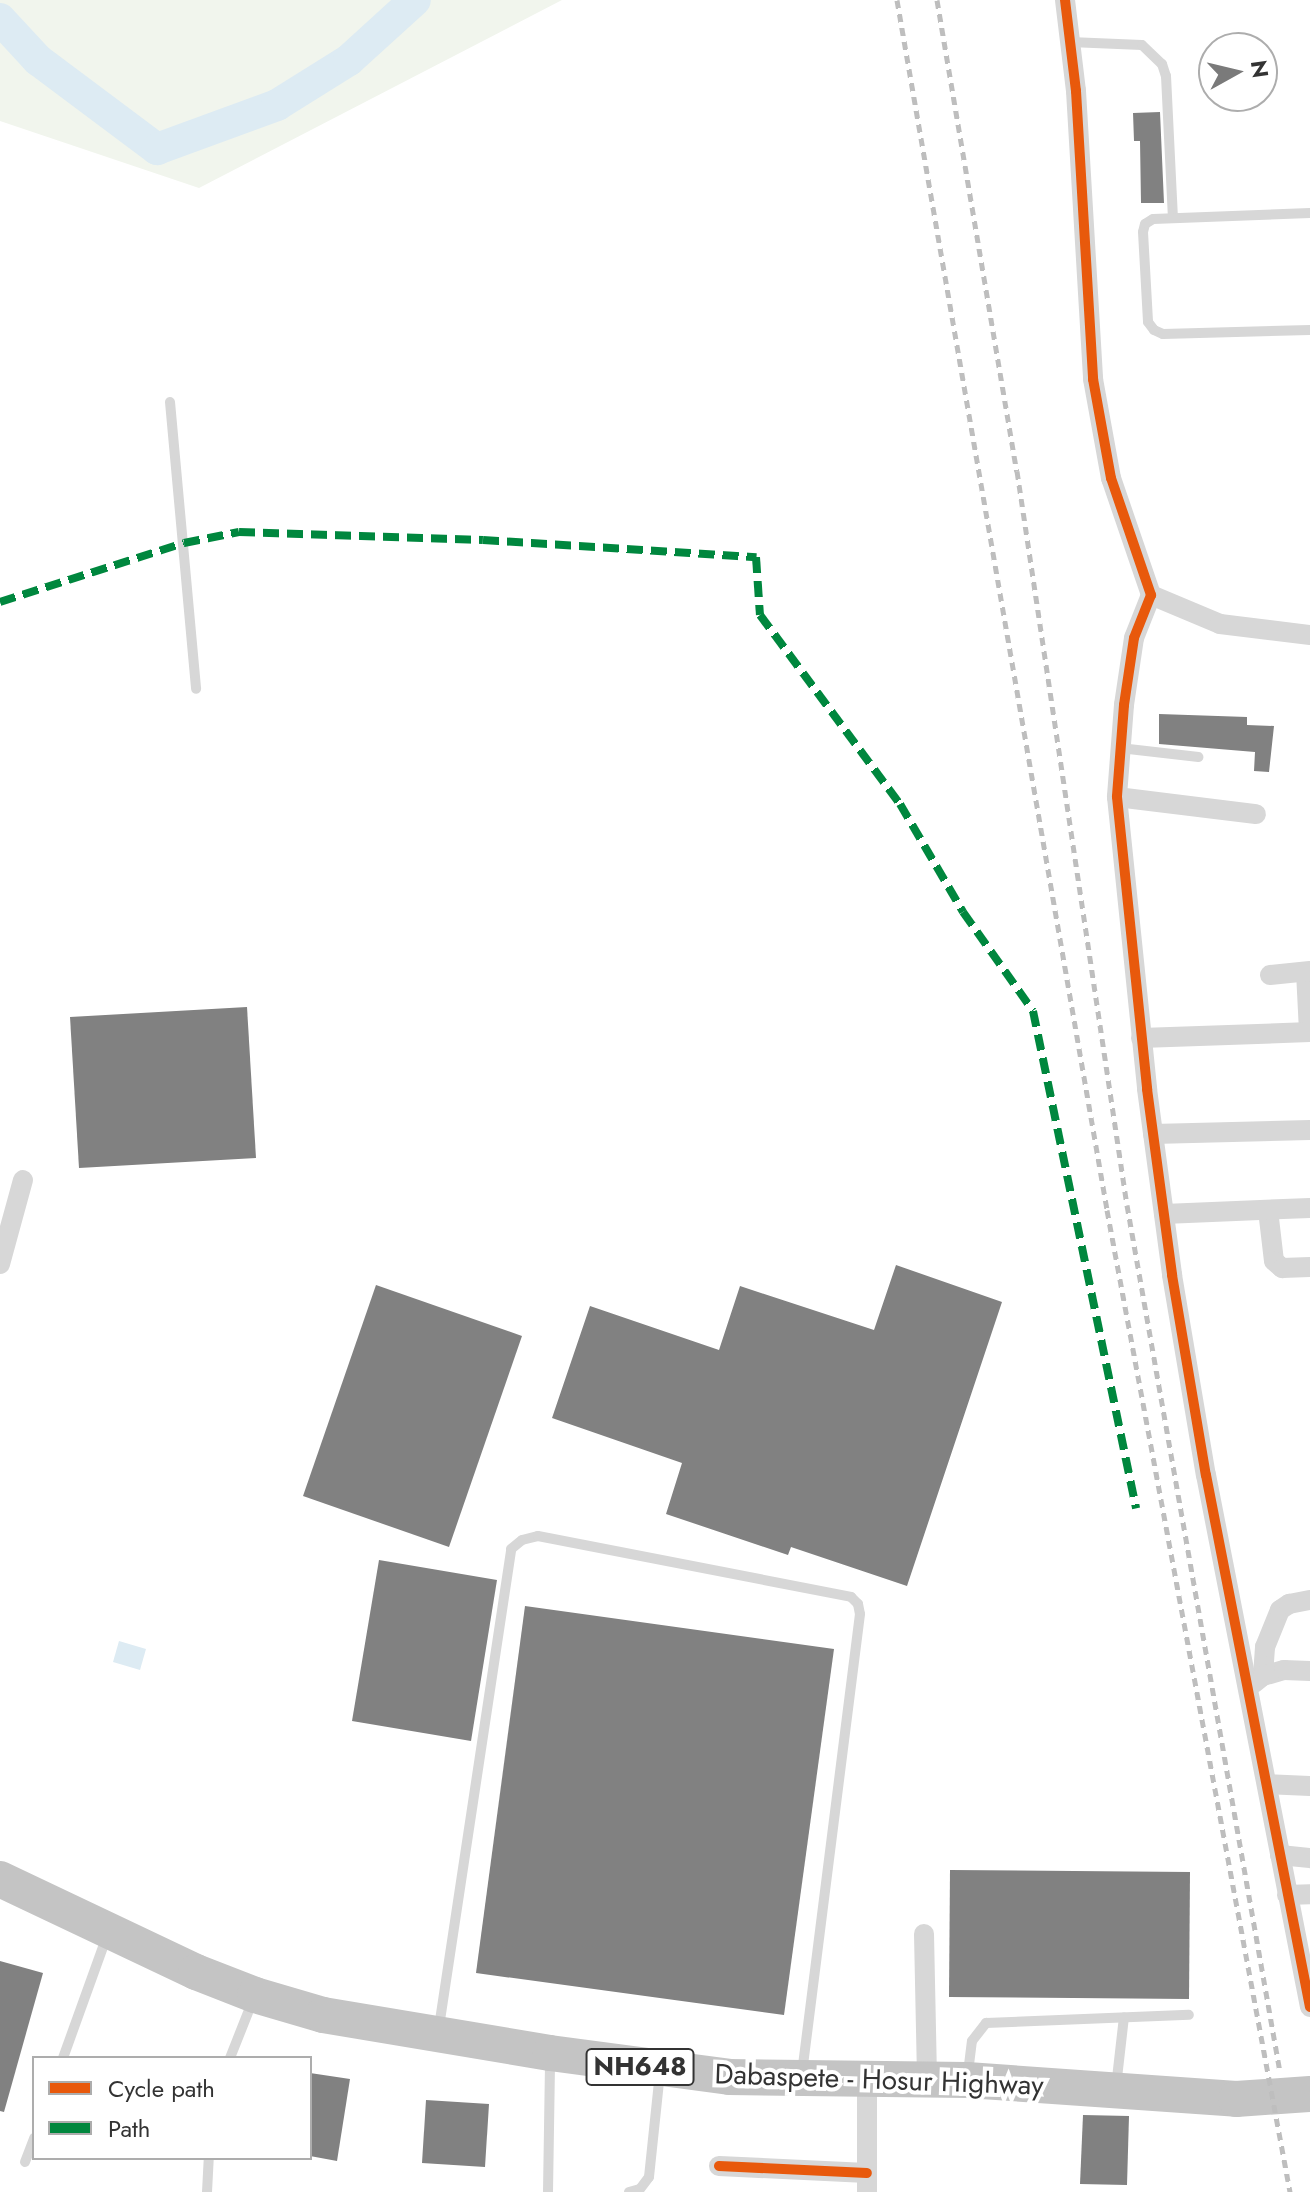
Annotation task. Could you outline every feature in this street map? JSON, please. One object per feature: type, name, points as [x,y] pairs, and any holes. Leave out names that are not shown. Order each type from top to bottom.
[{"type":"highway","name":"Dabaspete - Hosur Highway","points":[[0,1879],[196,1972],[255,1995],[323,2015],[550,2053],[661,2070],[802,2080],[967,2080],[1116,2088],[1236,2099],[1310,2094]]},
{"type":"street","points":[[1065,0],[1076,91],[1093,379],[1111,478],[1151,595],[1134,638],[1117,797],[1141,1038],[1164,1214],[1206,1475],[1256,1682],[1267,1784],[1287,1895],[1304,1951],[1310,2003]]},
{"type":"street","points":[[1151,595],[1220,624],[1310,635]]},
{"type":"street","points":[[1117,797],[1256,814]]},
{"type":"street","points":[[1141,1038],[1310,1032],[1308,971],[1270,975]]},
{"type":"street","points":[[1153,1134],[1310,1130]]},
{"type":"street","points":[[0,1264],[23,1180]]},
{"type":"street","points":[[1164,1214],[1310,1208]]},
{"type":"street","points":[[1268,1210],[1277,1265],[1310,1267]]},
{"type":"street","points":[[1256,1682],[1265,1647],[1280,1610],[1310,1600]]},
{"type":"street","points":[[1256,1682],[1284,1670],[1310,1671]]},
{"type":"street","points":[[1267,1784],[1310,1786]]},
{"type":"street","points":[[1280,1855],[1310,1858]]},
{"type":"street","points":[[1287,1895],[1310,1894]]},
{"type":"street","points":[[924,1934],[927,2079]]},
{"type":"street","points":[[719,2166],[867,2183],[867,2078]]},
{"type":"lane","points":[[1070,42],[1142,45],[1162,64],[1166,76],[1173,218]]},
{"type":"lane","points":[[1310,213],[1153,219],[1145,224],[1143,232],[1148,322],[1154,330],[1163,334],[1310,330]]},
{"type":"lane","points":[[170,402],[196,689]]},
{"type":"lane","points":[[1120,748],[1198,757]]},
{"type":"lane","points":[[438,2033],[511,1549],[522,1540],[538,1536],[851,1597],[858,1604],[860,1614],[802,2080]]},
{"type":"lane","points":[[64,2056],[109,1930]]},
{"type":"lane","points":[[231,2056],[255,1995]]},
{"type":"lane","points":[[967,2080],[972,2041],[986,2023],[1189,2015]]},
{"type":"lane","points":[[1116,2088],[1124,2017]]},
{"type":"lane","points":[[548,2192],[550,2053]]},
{"type":"lane","points":[[629,2192],[640,2189],[649,2177],[661,2070]]},
{"type":"lane","points":[[25,2162],[32,2143]]},
{"type":"lane","points":[[207,2192],[209,2160]]},
{"type":"shaded area","points":[[0,0],[562,0],[199,188],[0,121]]},
{"type":"shaded area","points":[[119,1641],[146,1649],[140,1670],[113,1662]]},
{"type":"building","points":[[1160,112],[1164,203],[1141,203],[1140,141],[1134,141],[1133,113]]},
{"type":"building","points":[[1159,714],[1247,717],[1247,725],[1274,726],[1269,772],[1254,771],[1255,752],[1159,744]]},
{"type":"building","points":[[247,1007],[256,1158],[79,1168],[70,1017]]},
{"type":"building","points":[[896,1265],[1002,1302],[907,1586],[791,1547],[788,1555],[666,1514],[682,1463],[552,1418],[590,1306],[719,1350],[740,1286],[874,1330]]},
{"type":"building","points":[[376,1285],[522,1336],[449,1547],[303,1496]]},
{"type":"building","points":[[379,1560],[497,1580],[471,1741],[352,1721]]},
{"type":"building","points":[[525,1606],[834,1649],[784,2015],[476,1973]]},
{"type":"building","points":[[950,1870],[1190,1872],[1189,1999],[949,1997]]},
{"type":"building","points":[[0,1961],[43,1973],[4,2112],[0,2111]]},
{"type":"building","points":[[312,2073],[350,2079],[337,2161],[312,2156]]},
{"type":"building","points":[[426,2100],[489,2104],[485,2167],[422,2163]]},
{"type":"building","points":[[1083,2115],[1129,2116],[1127,2185],[1080,2184]]},
{"type":"waterway","points":[[0,19],[38,60],[157,149],[277,105],[349,60],[415,0]]},
{"type":"railway","points":[[897,0],[1107,1210],[1290,2192]]},
{"type":"railway","points":[[937,0],[1017,471],[1127,1205],[1280,2072]]},
{"type":"marked path","points":[[0,602],[184,543],[239,532],[483,540],[756,557],[760,615],[900,804],[963,912],[1033,1011],[1136,1508]]},
{"type":"cycle path","points":[[1065,0],[1076,91],[1093,379],[1111,478],[1151,595],[1134,638],[1124,705],[1117,797],[1147,1089],[1172,1275],[1206,1475],[1310,2007]]},
{"type":"cycle path","points":[[719,2166],[867,2173]]}]
